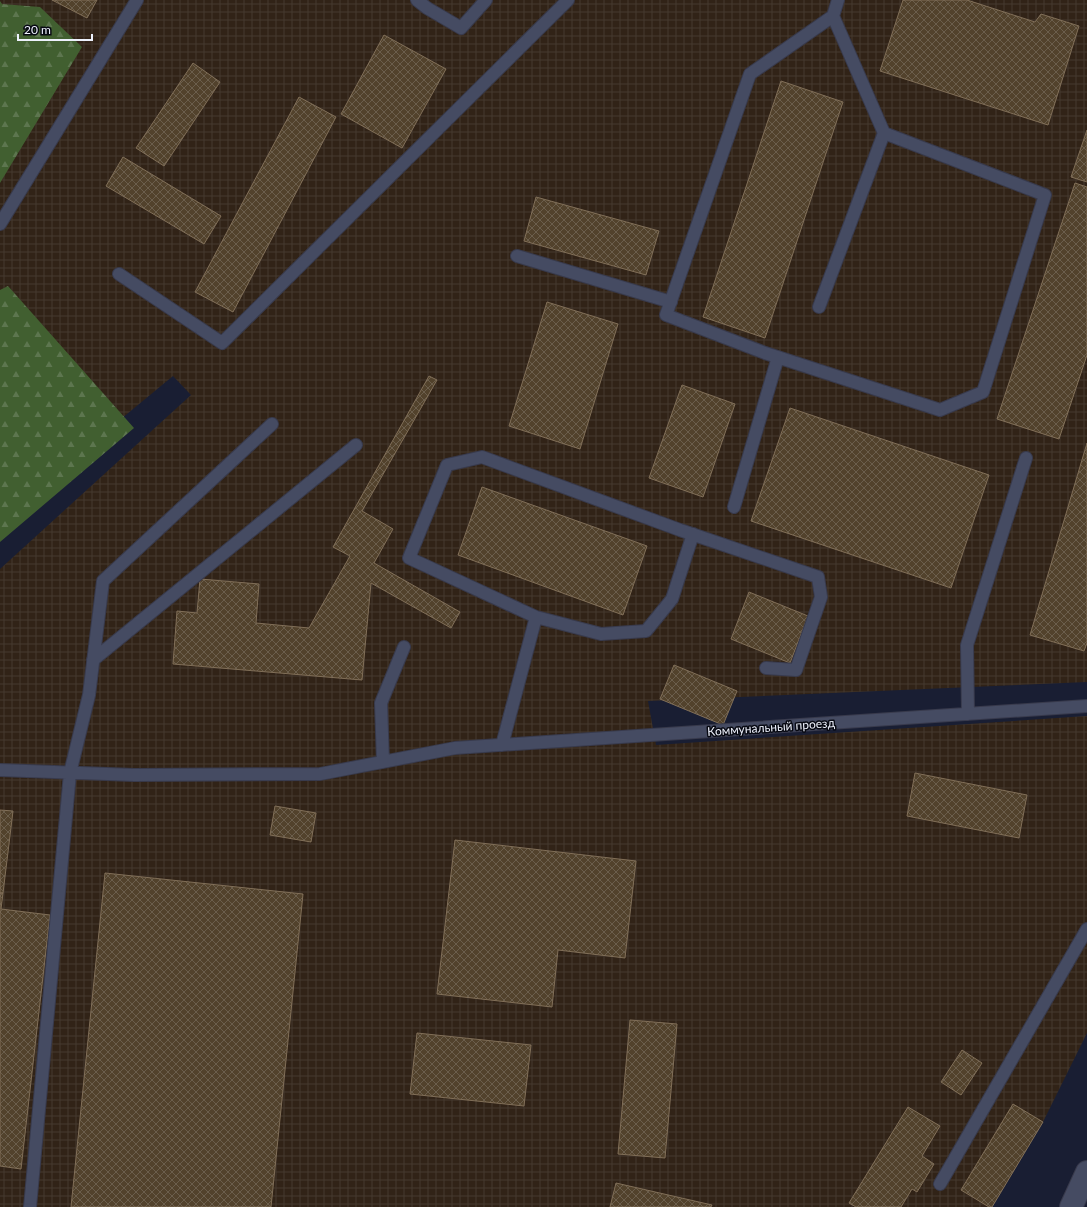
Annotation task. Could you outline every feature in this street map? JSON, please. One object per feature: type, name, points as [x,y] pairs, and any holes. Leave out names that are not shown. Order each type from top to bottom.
[{"type":"street","points":[[1071,1207],[1087,1172]]},
{"type":"lane","points":[[0,224],[137,0]]},
{"type":"lane","points":[[417,0],[427,8],[461,28],[486,0]]},
{"type":"lane","points":[[119,274],[222,343],[568,0]]},
{"type":"lane","points":[[838,0],[833,16],[750,74],[666,315],[778,357],[940,410],[983,392],[1045,195],[884,133]]},
{"type":"lane","points":[[819,307],[884,133],[833,16]]},
{"type":"lane","points":[[517,256],[671,302]]},
{"type":"lane","points":[[734,507],[778,357]]},
{"type":"lane","points":[[30,1207],[70,773],[89,695],[103,581],[272,424]]},
{"type":"lane","points":[[93,660],[356,444]]},
{"type":"lane","points":[[693,534],[672,599],[646,631],[600,634],[536,616],[409,558],[447,465],[482,457],[693,534],[818,577],[821,596],[796,670],[766,668]]},
{"type":"lane","points":[[968,714],[966,645],[1026,458]]},
{"type":"lane","points":[[502,745],[536,616]]},
{"type":"lane","points":[[383,762],[381,703],[404,647]]},
{"type":"lane","name":"Коммунальный проезд","points":[[0,770],[134,775],[320,774],[455,748],[1087,706]]},
{"type":"lane","points":[[940,1184],[1087,929]]},
{"type":"shaded area","points":[[0,0],[1087,0],[1087,682],[648,701],[656,745],[1087,716],[1087,1033],[1043,1122],[992,1207],[0,1207],[0,569],[191,395],[173,376],[0,519]]},
{"type":"green space","points":[[0,1],[2,4],[40,7],[82,47],[0,183]]},
{"type":"green space","points":[[8,286],[134,428],[0,542],[0,290]]},
{"type":"building","points":[[52,0],[97,0],[87,18]]},
{"type":"building","points":[[903,0],[967,0],[1035,22],[1041,14],[1079,26],[1048,125],[880,71]]},
{"type":"building","points":[[384,35],[446,69],[402,148],[341,114]]},
{"type":"building","points":[[193,63],[220,82],[164,166],[136,148]]},
{"type":"building","points":[[781,81],[843,102],[765,338],[703,317]]},
{"type":"building","points":[[299,97],[336,117],[233,312],[195,292]]},
{"type":"building","points":[[1087,130],[1087,182],[1071,177]]},
{"type":"building","points":[[123,157],[221,216],[204,244],[106,186]]},
{"type":"building","points":[[1075,183],[1087,187],[1087,355],[1059,439],[997,419]]},
{"type":"building","points":[[536,197],[659,231],[646,275],[524,241]]},
{"type":"building","points":[[547,302],[618,324],[580,449],[509,426]]},
{"type":"building","points":[[429,376],[437,380],[362,511],[393,529],[374,563],[460,612],[451,628],[371,583],[362,680],[173,664],[177,611],[197,613],[200,579],[259,584],[256,623],[309,628],[350,556],[333,547]]},
{"type":"building","points":[[682,385],[735,404],[703,497],[649,478]]},
{"type":"building","points":[[790,408],[989,475],[951,588],[751,521]]},
{"type":"building","points":[[1087,443],[1087,643],[1084,651],[1030,635]]},
{"type":"building","points":[[482,487],[647,546],[623,615],[458,555]]},
{"type":"building","points":[[749,592],[808,616],[790,663],[731,639]]},
{"type":"building","points":[[674,665],[737,691],[723,725],[660,699]]},
{"type":"building","points":[[915,773],[1027,795],[1019,838],[907,816]]},
{"type":"building","points":[[275,806],[316,813],[311,842],[270,835]]},
{"type":"building","points":[[0,810],[13,811],[3,893],[0,893]]},
{"type":"building","points":[[455,840],[636,861],[625,958],[558,950],[552,1007],[437,994]]},
{"type":"building","points":[[105,873],[303,894],[271,1207],[71,1207]]},
{"type":"building","points":[[0,893],[3,893],[1,909],[50,915],[21,1169],[0,1166]]},
{"type":"building","points":[[630,1020],[677,1024],[665,1158],[618,1154]]},
{"type":"building","points":[[417,1033],[531,1045],[524,1106],[410,1094]]},
{"type":"building","points":[[962,1050],[982,1063],[961,1095],[941,1082]]},
{"type":"building","points":[[1013,1104],[1043,1122],[992,1207],[989,1207],[961,1190]]},
{"type":"building","points":[[908,1107],[940,1126],[922,1156],[934,1164],[917,1192],[912,1189],[901,1207],[856,1207],[849,1203]]},
{"type":"building","points":[[616,1183],[712,1205],[711,1207],[610,1207]]}]
